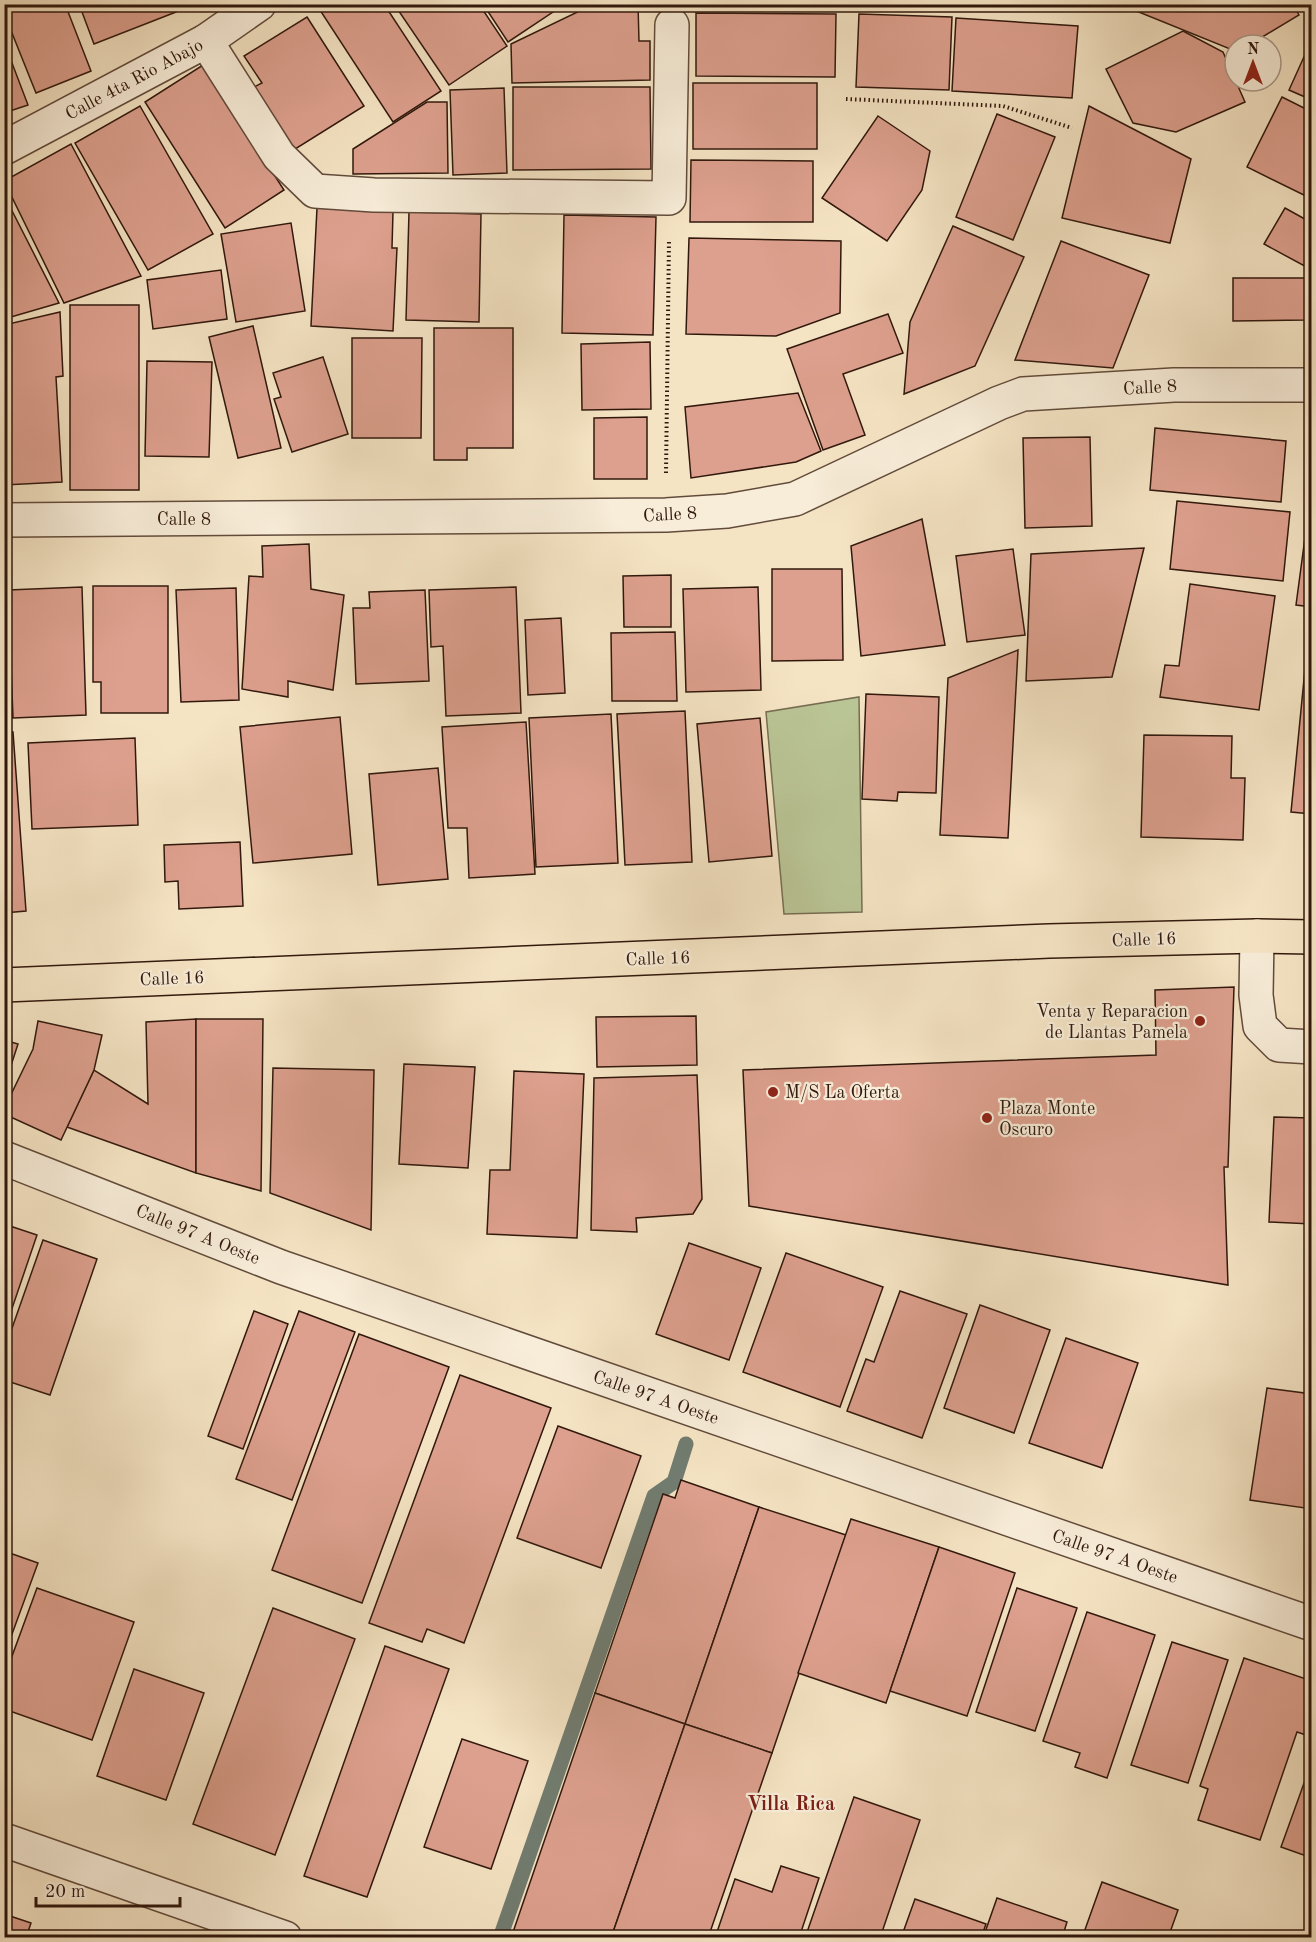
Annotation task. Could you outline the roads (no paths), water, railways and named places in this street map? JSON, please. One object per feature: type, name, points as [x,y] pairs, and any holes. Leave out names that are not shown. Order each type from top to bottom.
[{"type":"main road","name":"Calle 16","points":[[4,985],[1025,942],[1257,936],[1311,937]]},
{"type":"street","name":"Calle 4ta Rio Abajo","points":[[4,148],[206,40],[260,4]]},
{"type":"street","points":[[206,40],[279,156],[315,191],[374,195],[669,198],[672,26]]},
{"type":"street","name":"Calle 8","points":[[4,520],[666,515],[727,511],[795,499],[999,403],[1023,394],[1173,385],[1311,385]]},
{"type":"street","points":[[1257,936],[1256,995],[1260,1026],[1279,1045],[1311,1047]]},
{"type":"street","name":"Calle 97 A Oeste","points":[[4,1158],[281,1267],[1311,1624]]},
{"type":"street","points":[[4,1840],[285,1938]]},
{"type":"waterway","points":[[500,1938],[654,1496],[674,1482],[686,1444]]},
{"type":"place","name":"Venta y Reparacion de Llantas Pamela","points":[[1200,1021]]},
{"type":"place","name":"M/S La Oferta","points":[[773,1092]]},
{"type":"place","name":"Plaza Monte Oscuro","points":[[987,1118]]},
{"type":"district","name":"Villa Rica","points":[[791,1803]]}]
